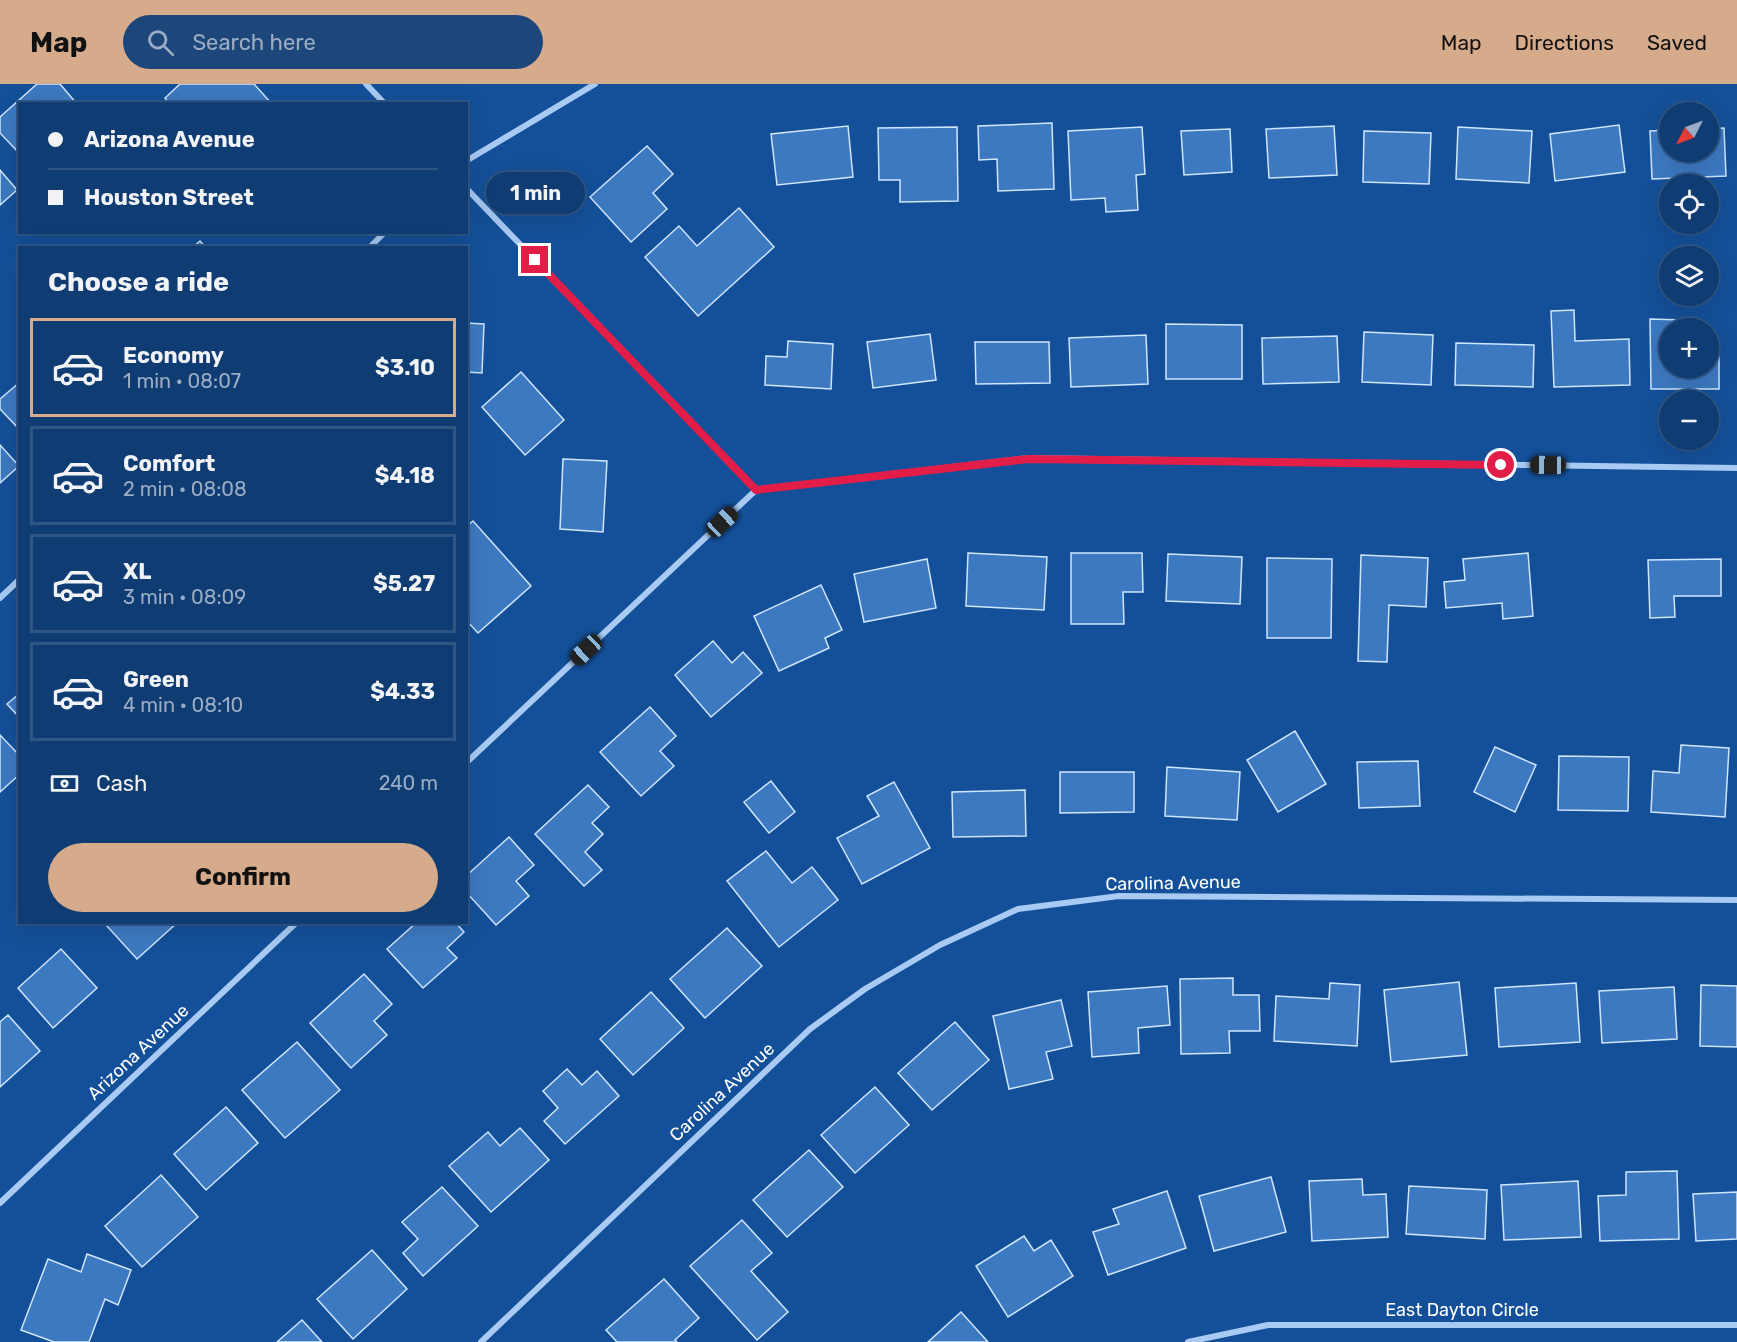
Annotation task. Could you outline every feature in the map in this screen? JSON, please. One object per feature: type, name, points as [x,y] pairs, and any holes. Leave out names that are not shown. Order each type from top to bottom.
[{"type":"street","points":[[366,84],[383,102]]},
{"type":"street","points":[[468,160],[595,84]]},
{"type":"street","points":[[468,190],[756,490]]},
{"type":"street","points":[[371,246],[383,234]]},
{"type":"street","points":[[468,761],[756,490],[1028,459],[1737,468]]},
{"type":"street","points":[[0,598],[18,581]]},
{"type":"street","name":"Carolina Avenue","points":[[480,1342],[810,1029],[865,989],[940,945],[1018,909],[1119,897],[1737,900]]},
{"type":"street","name":"Arizona Avenue","points":[[0,1203],[295,924]]},
{"type":"street","name":"East Dayton Circle","points":[[1188,1342],[1268,1325],[1737,1325]]},
{"type":"building","points":[[37,84],[60,84],[75,102],[18,102],[18,152],[0,133],[0,117]]},
{"type":"building","points":[[180,84],[254,84],[270,102],[168,102],[165,98]]},
{"type":"building","points":[[1052,123],[1054,189],[998,191],[997,159],[979,160],[978,126]]},
{"type":"building","points":[[1619,125],[1625,172],[1555,181],[1550,134]]},
{"type":"building","points":[[848,126],[853,177],[777,185],[771,134]]},
{"type":"building","points":[[1334,126],[1337,175],[1269,178],[1266,129]]},
{"type":"building","points":[[957,127],[958,201],[900,202],[900,180],[879,180],[878,128]]},
{"type":"building","points":[[1142,127],[1145,174],[1136,175],[1138,210],[1106,212],[1105,198],[1071,200],[1068,131]]},
{"type":"building","points":[[1458,127],[1532,131],[1529,183],[1456,179]]},
{"type":"building","points":[[1719,128],[1724,128],[1726,176],[1659,174],[1659,179],[1652,179],[1650,131],[1659,131],[1659,162],[1719,162]]},
{"type":"building","points":[[1230,129],[1232,172],[1184,175],[1181,131]]},
{"type":"building","points":[[1364,131],[1431,133],[1429,184],[1363,182]]},
{"type":"building","points":[[647,146],[673,174],[653,193],[667,209],[631,242],[590,197]]},
{"type":"building","points":[[0,170],[17,190],[0,205]]},
{"type":"building","points":[[739,208],[774,247],[698,316],[645,257],[679,226],[697,246]]},
{"type":"building","points":[[200,241],[204,246],[194,246]]},
{"type":"building","points":[[1574,310],[1575,341],[1629,339],[1630,385],[1554,387],[1551,311]]},
{"type":"building","points":[[1650,319],[1659,319],[1659,378],[1719,378],[1719,389],[1651,389]]},
{"type":"building","points":[[468,323],[484,324],[482,373],[468,372]]},
{"type":"building","points":[[1166,324],[1242,325],[1242,379],[1166,379]]},
{"type":"building","points":[[1364,332],[1433,335],[1431,385],[1362,382]]},
{"type":"building","points":[[930,334],[936,380],[873,388],[867,342]]},
{"type":"building","points":[[1146,335],[1148,384],[1071,387],[1069,338]]},
{"type":"building","points":[[1337,336],[1339,382],[1263,384],[1262,338]]},
{"type":"building","points":[[788,341],[833,344],[831,389],[765,385],[766,356],[787,357]]},
{"type":"building","points":[[975,342],[1049,342],[1050,383],[976,384]]},
{"type":"building","points":[[1456,343],[1534,345],[1533,387],[1455,385]]},
{"type":"building","points":[[521,372],[564,420],[525,455],[482,407]]},
{"type":"building","points":[[18,384],[18,428],[0,409],[0,399]]},
{"type":"building","points":[[0,445],[18,467],[0,483]]},
{"type":"building","points":[[563,459],[607,461],[603,532],[560,529]]},
{"type":"building","points":[[473,521],[531,586],[478,633],[468,622],[468,525]]},
{"type":"building","points":[[968,553],[1047,557],[1044,610],[966,606]]},
{"type":"building","points":[[1071,553],[1142,553],[1143,592],[1123,592],[1124,624],[1071,624]]},
{"type":"building","points":[[1528,553],[1533,616],[1503,619],[1502,603],[1446,608],[1444,582],[1465,580],[1463,559]]},
{"type":"building","points":[[1168,554],[1242,557],[1240,604],[1166,601]]},
{"type":"building","points":[[1361,555],[1428,558],[1426,607],[1389,605],[1387,662],[1358,661]]},
{"type":"building","points":[[1267,558],[1332,559],[1331,638],[1267,638]]},
{"type":"building","points":[[927,559],[936,608],[864,622],[854,574]]},
{"type":"building","points":[[1721,559],[1721,596],[1674,596],[1675,617],[1650,618],[1648,560]]},
{"type":"building","points":[[821,585],[842,630],[825,638],[829,648],[779,671],[754,616]]},
{"type":"building","points":[[713,641],[732,663],[743,652],[762,673],[711,717],[675,675]]},
{"type":"building","points":[[18,695],[18,716],[7,704]]},
{"type":"building","points":[[650,707],[676,736],[660,751],[674,766],[641,796],[600,752]]},
{"type":"building","points":[[1295,731],[1326,784],[1278,812],[1247,760]]},
{"type":"building","points":[[0,735],[18,754],[18,776],[0,792]]},
{"type":"building","points":[[1681,745],[1729,748],[1725,817],[1651,812],[1653,771],[1679,773]]},
{"type":"building","points":[[1495,747],[1536,765],[1515,812],[1474,792]]},
{"type":"building","points":[[1559,756],[1629,757],[1628,811],[1558,810]]},
{"type":"building","points":[[1418,761],[1420,806],[1359,808],[1357,762]]},
{"type":"building","points":[[1167,767],[1240,772],[1237,820],[1165,816]]},
{"type":"building","points":[[1060,772],[1134,772],[1134,812],[1060,813]]},
{"type":"building","points":[[771,781],[795,812],[769,833],[744,802]]},
{"type":"building","points":[[894,782],[930,848],[862,884],[837,838],[879,816],[867,796]]},
{"type":"building","points":[[588,785],[609,807],[592,823],[603,834],[585,852],[602,870],[584,886],[535,834]]},
{"type":"building","points":[[1025,790],[1026,836],[953,837],[952,792]]},
{"type":"building","points":[[509,837],[534,865],[516,881],[529,896],[496,925],[468,894],[468,874]]},
{"type":"building","points":[[766,851],[792,883],[812,867],[838,900],[779,947],[727,881]]},
{"type":"building","points":[[107,924],[176,924],[137,959]]},
{"type":"building","points":[[415,924],[457,924],[464,932],[447,948],[457,958],[423,988],[387,949]]},
{"type":"building","points":[[727,928],[762,966],[705,1018],[670,979]]},
{"type":"building","points":[[61,949],[97,988],[53,1028],[18,988]]},
{"type":"building","points":[[364,974],[392,1004],[374,1021],[387,1035],[351,1068],[310,1023]]},
{"type":"building","points":[[1233,978],[1233,995],[1259,995],[1260,1031],[1229,1031],[1230,1053],[1181,1054],[1180,979]]},
{"type":"building","points":[[1459,982],[1467,1055],[1391,1062],[1384,990]]},
{"type":"building","points":[[1330,983],[1360,985],[1357,1046],[1274,1041],[1276,996],[1329,999]]},
{"type":"building","points":[[1576,983],[1580,1042],[1499,1047],[1495,988]]},
{"type":"building","points":[[1701,985],[1737,986],[1737,1047],[1700,1046]]},
{"type":"building","points":[[1167,986],[1170,1025],[1138,1028],[1139,1053],[1092,1057],[1088,992]]},
{"type":"building","points":[[1674,987],[1677,1039],[1602,1043],[1599,991]]},
{"type":"building","points":[[651,992],[684,1028],[633,1075],[600,1039]]},
{"type":"building","points":[[1061,1000],[1072,1046],[1046,1052],[1053,1079],[1009,1089],[993,1016]]},
{"type":"building","points":[[8,1015],[40,1051],[0,1087],[0,1022]]},
{"type":"building","points":[[955,1022],[989,1060],[932,1110],[898,1073]]},
{"type":"building","points":[[297,1042],[340,1090],[285,1138],[242,1090]]},
{"type":"building","points":[[567,1069],[582,1085],[597,1071],[619,1096],[565,1144],[544,1121],[558,1108],[543,1091]]},
{"type":"building","points":[[875,1087],[909,1125],[855,1173],[821,1135]]},
{"type":"building","points":[[226,1107],[258,1143],[206,1190],[174,1154]]},
{"type":"building","points":[[520,1128],[549,1160],[491,1212],[449,1166],[488,1132],[500,1146]]},
{"type":"building","points":[[809,1150],[843,1187],[787,1237],[753,1200]]},
{"type":"building","points":[[1677,1171],[1679,1239],[1600,1241],[1598,1196],[1626,1195],[1626,1172]]},
{"type":"building","points":[[161,1175],[198,1217],[142,1267],[105,1226]]},
{"type":"building","points":[[1271,1177],[1286,1232],[1214,1251],[1199,1196]]},
{"type":"building","points":[[1362,1179],[1363,1195],[1386,1194],[1388,1237],[1312,1241],[1309,1181]]},
{"type":"building","points":[[1578,1181],[1581,1237],[1504,1240],[1501,1185]]},
{"type":"building","points":[[1409,1186],[1487,1190],[1485,1239],[1406,1234]]},
{"type":"building","points":[[442,1187],[478,1226],[423,1276],[403,1253],[418,1239],[402,1222]]},
{"type":"building","points":[[1167,1191],[1186,1248],[1108,1275],[1093,1232],[1119,1224],[1113,1209]]},
{"type":"building","points":[[1737,1192],[1737,1239],[1696,1241],[1693,1194]]},
{"type":"building","points":[[742,1220],[772,1253],[751,1271],[788,1312],[757,1340],[690,1266]]},
{"type":"building","points":[[1024,1236],[1034,1251],[1051,1240],[1073,1276],[1008,1317],[976,1266]]},
{"type":"building","points":[[372,1250],[407,1289],[353,1339],[317,1299]]},
{"type":"building","points":[[87,1254],[131,1270],[118,1305],[105,1299],[89,1342],[54,1342],[21,1330],[48,1259],[81,1272]]},
{"type":"building","points":[[664,1279],[699,1318],[675,1340],[677,1342],[617,1342],[606,1330]]},
{"type":"building","points":[[961,1312],[988,1342],[928,1342]]},
{"type":"building","points":[[302,1320],[322,1342],[277,1342]]},
{"type":"route","points":[[535,260],[756,490],[1028,459],[1501,465]]}]
